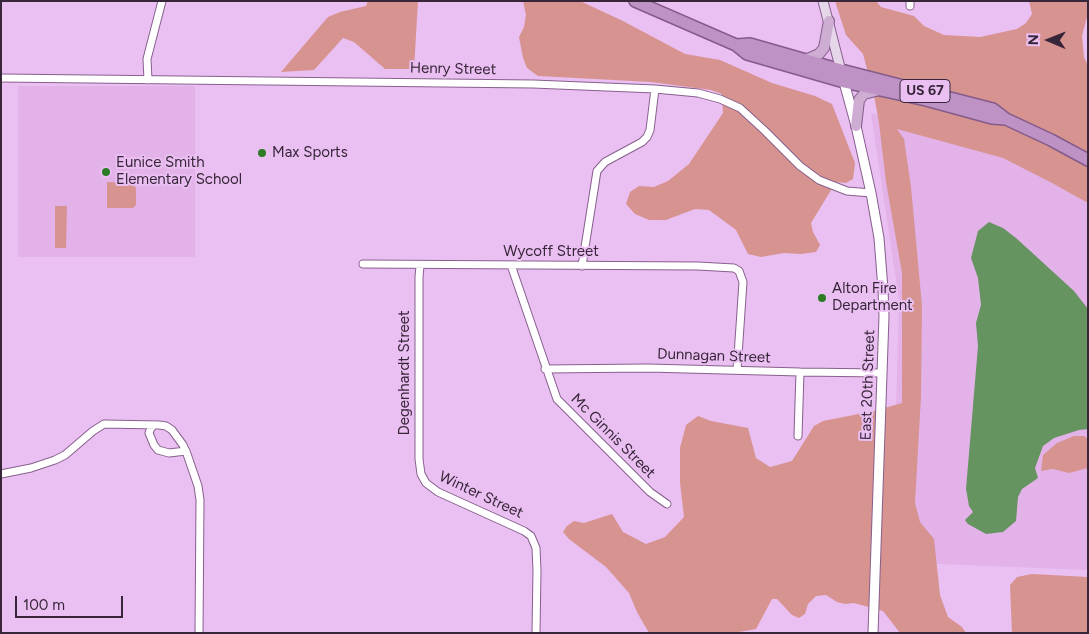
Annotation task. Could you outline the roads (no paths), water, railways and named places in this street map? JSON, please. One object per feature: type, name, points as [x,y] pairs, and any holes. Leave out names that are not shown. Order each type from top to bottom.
[{"type":"highway","name":"US 67","points":[[635,1],[736,45],[747,54],[844,82],[1006,120],[1058,143],[1088,160]]},
{"type":"highway","name":"US 67","points":[[736,45],[750,44],[993,110],[1006,120]]},
{"type":"main road","points":[[823,1],[844,82]]},
{"type":"main road","points":[[805,60],[819,54],[824,48],[829,21]]},
{"type":"main road","points":[[856,126],[859,100],[864,94],[879,90]]},
{"type":"street","points":[[148,80],[147,59],[162,1]]},
{"type":"street","name":"Henry Street","points":[[1,78],[404,81],[533,84],[698,93],[731,103],[749,115],[812,176],[831,186],[847,191],[871,193]]},
{"type":"street","name":"East 20th Street","points":[[844,82],[871,193],[879,238],[883,290],[873,633]]},
{"type":"street","points":[[582,266],[597,171],[605,162],[642,142],[647,137],[650,130],[654,90]]},
{"type":"street","name":"Wycoff Street","points":[[363,264],[420,266],[728,267],[738,271],[743,282],[737,370]]},
{"type":"street","name":"Mc Ginnis Street","points":[[510,265],[553,392],[562,405],[650,492],[667,504]]},
{"type":"street","name":"Degenhardt Street","points":[[420,266],[419,459],[420,471],[424,480]]},
{"type":"street","name":"Dunnagan Street","points":[[545,369],[648,368],[882,373]]},
{"type":"street","points":[[798,436],[800,372]]},
{"type":"street","points":[[1,474],[22,471],[65,455],[104,424],[166,426],[172,430],[186,451],[198,486],[200,500],[199,633]]},
{"type":"street","points":[[154,425],[150,428],[149,433],[158,450],[169,453],[186,451]]},
{"type":"street","name":"Winter Street","points":[[424,480],[432,489],[445,496],[532,536],[536,548],[536,633]]},
{"type":"place","name":"Max Sports","points":[[262,153]]},
{"type":"place","name":"Eunice Smith Elementary School","points":[[106,172]]},
{"type":"place","name":"Alton Fire Department","points":[[822,298]]}]
